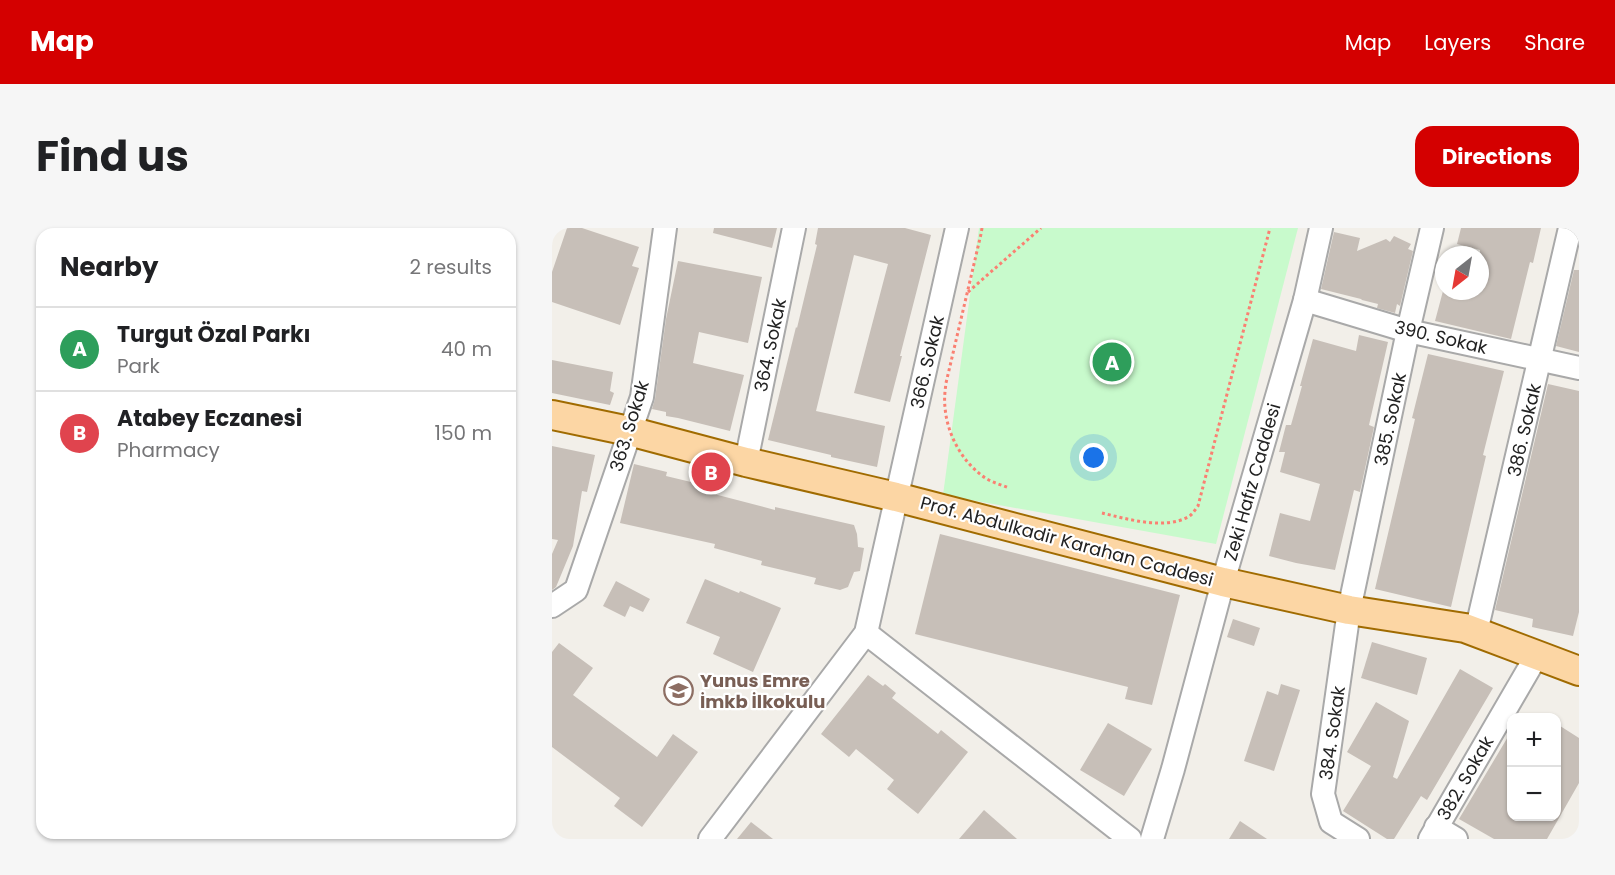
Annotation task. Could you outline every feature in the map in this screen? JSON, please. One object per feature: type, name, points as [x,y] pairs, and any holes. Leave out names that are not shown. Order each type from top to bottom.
[{"type":"main road","name":"Prof. Abdulkadir Karahan Caddesi","points":[[552,415],[629,431],[746,462],[896,497],[1223,582],[1349,610],[1465,628],[1579,671]]},
{"type":"street","name":"363. Sokak","points":[[552,606],[576,591],[642,397],[665,228]]},
{"type":"street","name":"364. Sokak","points":[[746,462],[794,228]]},
{"type":"street","name":"366. Sokak","points":[[866,633],[957,228]]},
{"type":"street","name":"Zeki Hafız Caddesi","points":[[1152,839],[1173,770],[1223,582],[1305,300],[1321,228]]},
{"type":"street","name":"385. Sokak","points":[[1349,610],[1432,228]]},
{"type":"street","name":"386. Sokak","points":[[1476,632],[1570,228]]},
{"type":"street","name":"390. Sokak","points":[[1305,300],[1408,331],[1579,368]]},
{"type":"street","name":"384. Sokak","points":[[1349,610],[1323,794],[1331,822],[1359,839]]},
{"type":"street","points":[[710,839],[866,633],[1130,839]]},
{"type":"street","name":"382. Sokak","points":[[1433,833],[1538,655]]},
{"type":"street","points":[[1433,833],[1456,839]]},
{"type":"path","points":[[982,228],[946,383],[944,404],[947,422],[967,462],[987,479],[1009,488]]},
{"type":"path","points":[[937,319],[1041,228]]},
{"type":"path","points":[[1102,513],[1144,523],[1175,522],[1190,516],[1198,506],[1270,228]]},
{"type":"green space","points":[[979,228],[1298,228],[1216,544],[943,495]]},
{"type":"building","points":[[567,228],[582,228],[639,247],[632,266],[639,268],[620,325],[552,302],[552,272]]},
{"type":"building","points":[[714,228],[777,228],[772,248],[713,233]]},
{"type":"building","points":[[818,228],[905,228],[931,235],[890,402],[854,393],[888,264],[854,255],[816,411],[885,426],[877,467],[768,440],[817,245],[815,244]]},
{"type":"building","points":[[1461,228],[1541,228],[1511,339],[1435,321],[1441,300],[1489,300],[1489,246],[1457,244]]},
{"type":"building","points":[[1334,232],[1360,238],[1357,251],[1386,239],[1390,242],[1394,236],[1411,244],[1408,249],[1413,251],[1400,306],[1397,304],[1395,313],[1377,308],[1378,304],[1321,289]]},
{"type":"building","points":[[678,261],[762,277],[748,343],[699,332],[693,363],[744,375],[730,431],[666,416],[666,412],[652,409]]},
{"type":"building","points":[[1574,270],[1579,270],[1579,352],[1556,346]]},
{"type":"building","points":[[1359,335],[1388,342],[1369,425],[1374,427],[1360,492],[1354,490],[1335,570],[1269,556],[1280,513],[1310,521],[1320,484],[1280,472],[1285,452],[1279,452],[1286,425],[1291,425],[1313,339],[1356,351]]},
{"type":"building","points":[[1428,354],[1504,371],[1483,455],[1486,456],[1451,607],[1375,589]]},
{"type":"building","points":[[552,360],[613,372],[610,391],[614,393],[610,405],[552,393]]},
{"type":"building","points":[[1548,384],[1579,391],[1579,612],[1573,636],[1532,627],[1533,619],[1495,610]]},
{"type":"building","points":[[552,446],[595,455],[587,492],[582,491],[573,546],[556,587],[552,590],[552,554],[558,540],[552,539]]},
{"type":"building","points":[[634,464],[667,472],[666,476],[716,488],[714,494],[775,510],[775,507],[854,525],[858,547],[864,548],[860,571],[854,572],[848,587],[840,590],[814,584],[816,578],[761,565],[762,561],[714,548],[715,544],[620,523]]},
{"type":"building","points":[[940,534],[1180,595],[1152,705],[1125,699],[1128,687],[915,634]]},
{"type":"building","points":[[705,579],[781,608],[753,672],[713,654],[720,637],[686,623]]},
{"type":"building","points":[[616,581],[650,599],[643,612],[630,606],[625,617],[603,606]]},
{"type":"building","points":[[1233,619],[1260,628],[1254,646],[1227,637]]},
{"type":"building","points":[[1372,642],[1427,658],[1417,695],[1361,678]]},
{"type":"building","points":[[559,643],[593,668],[573,695],[657,757],[673,734],[698,752],[642,827],[614,806],[620,798],[552,747],[552,652]]},
{"type":"building","points":[[1460,669],[1493,688],[1427,800],[1421,796],[1394,839],[1387,839],[1343,811],[1371,766],[1347,752],[1376,702],[1409,721],[1393,777],[1397,779]]},
{"type":"building","points":[[868,675],[896,693],[892,698],[938,734],[941,730],[968,752],[918,814],[887,789],[894,780],[856,749],[849,757],[821,734]]},
{"type":"building","points":[[1281,684],[1300,690],[1274,771],[1244,761],[1267,691],[1278,695]]},
{"type":"building","points":[[1108,723],[1152,749],[1124,796],[1080,770]]},
{"type":"building","points":[[1561,727],[1579,738],[1579,783],[1561,814]]},
{"type":"building","points":[[1507,738],[1507,821],[1557,821],[1547,839],[1494,839],[1459,819]]},
{"type":"building","points":[[984,810],[1017,839],[959,839]]},
{"type":"building","points":[[1240,821],[1267,839],[1229,839]]},
{"type":"building","points":[[751,822],[773,839],[737,839]]},
{"type":"place","name":"Turgut Özal Parkı","points":[[1112,362]]},
{"type":"place","name":"Atabey Eczanesi","points":[[711,472]]},
{"type":"place","name":"Yunus Emre İmkb İlkokulu","points":[[679,690]]}]
